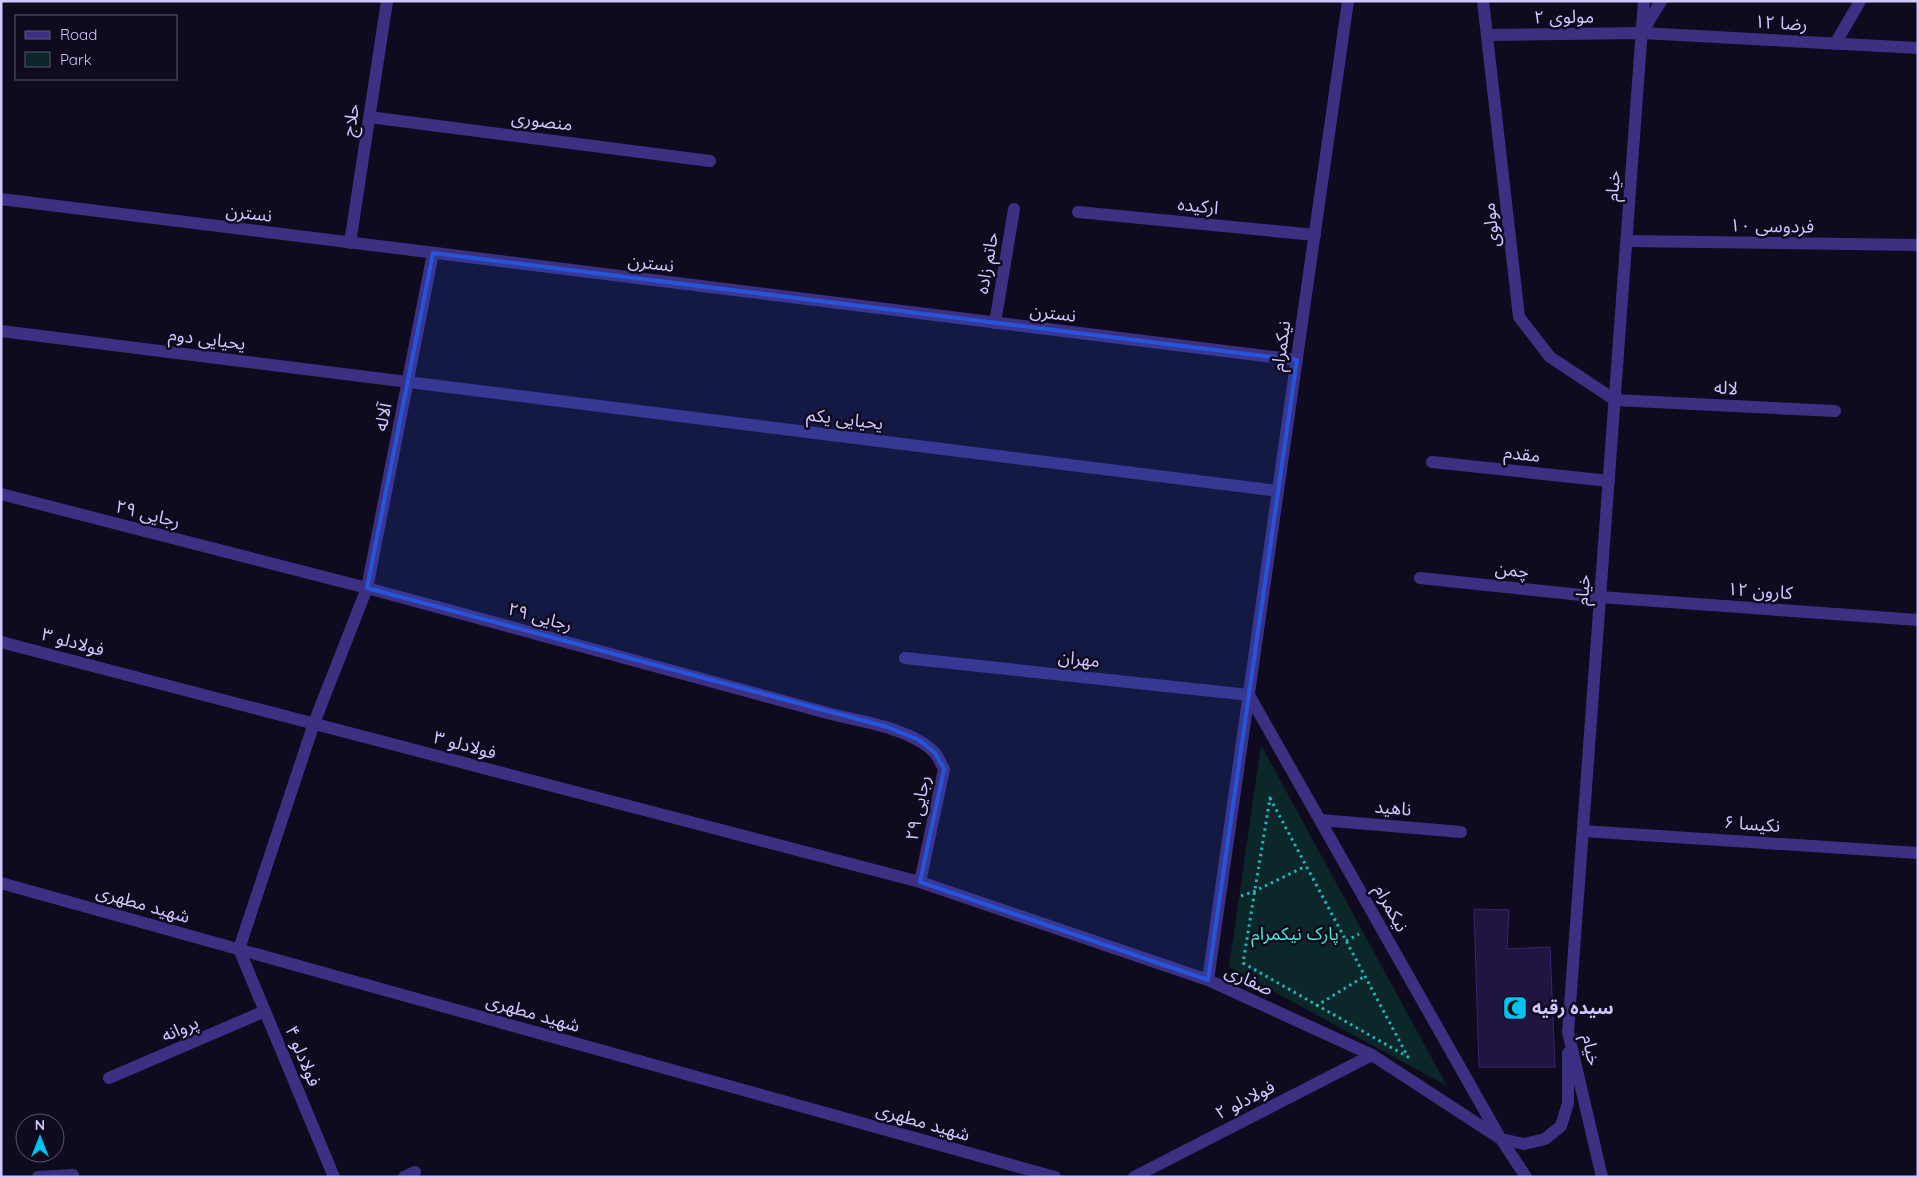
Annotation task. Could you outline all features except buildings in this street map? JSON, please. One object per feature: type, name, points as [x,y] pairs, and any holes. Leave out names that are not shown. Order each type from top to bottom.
[{"type":"street","name":"حلاج","points":[[350,243],[387,1]]},
{"type":"street","name":"نیکمرام","points":[[1208,980],[1348,1]]},
{"type":"street","name":"مولوی","points":[[1483,1],[1519,318],[1550,357],[1615,400]]},
{"type":"street","name":"خیام","points":[[1602,1177],[1568,1032],[1644,1]]},
{"type":"street","points":[[1642,33],[1661,1]]},
{"type":"street","points":[[1835,44],[1860,1]]},
{"type":"street","name":"مولوی ۲","points":[[1487,35],[1642,33]]},
{"type":"street","name":"رضا ۱۲","points":[[1642,33],[1918,48]]},
{"type":"street","name":"منصوری","points":[[369,116],[710,161]]},
{"type":"street","name":"نسترن","points":[[1,199],[1297,360]]},
{"type":"street","name":"حاتم زاده","points":[[995,323],[1014,209]]},
{"type":"street","name":"ارکیده","points":[[1078,212],[1315,235]]},
{"type":"street","name":"فردوسی ۱۰","points":[[1626,241],[1918,245]]},
{"type":"street","name":"آلاله","points":[[238,949],[314,723],[367,588],[433,253]]},
{"type":"street","name":"یحیایی دوم","points":[[1,331],[408,382]]},
{"type":"street","name":"یحیایی یکم","points":[[408,382],[1278,491]]},
{"type":"street","name":"لاله","points":[[1615,400],[1835,411]]},
{"type":"street","name":"مقدم","points":[[1432,462],[1609,481]]},
{"type":"street","name":"رجایی ۲۹","points":[[1,494],[367,588],[887,728],[919,740],[935,753],[944,769],[920,882]]},
{"type":"street","name":"چمن","points":[[1420,578],[1600,597]]},
{"type":"street","name":"کارون ۱۲","points":[[1600,597],[1918,620]]},
{"type":"street","name":"فولادلو ۳","points":[[1,642],[920,882]]},
{"type":"street","name":"مهران","points":[[905,658],[1249,695]]},
{"type":"street","name":"نیکمرام","points":[[1249,695],[1501,1138]]},
{"type":"street","name":"ناهید","points":[[1321,820],[1461,832]]},
{"type":"street","name":"نکيسا ۶","points":[[1583,830],[1918,853]]},
{"type":"street","name":"صفاری","points":[[920,882],[1208,980],[1372,1055],[1501,1138],[1526,1177]]},
{"type":"street","name":"شهید مطهری","points":[[1,883],[1055,1177]]},
{"type":"street","name":"فولادلو ۴","points":[[238,949],[334,1177]]},
{"type":"street","name":"پروانه","points":[[109,1078],[265,1011]]},
{"type":"street","points":[[1501,1138],[1524,1144],[1545,1139],[1561,1126],[1568,1103],[1568,1032]]},
{"type":"street","name":"فولادلو ۲","points":[[1134,1177],[1372,1055]]},
{"type":"street","points":[[38,1177],[74,1175]]},
{"type":"path","points":[[1270,798],[1408,1058],[1243,963],[1255,891],[1270,798]]},
{"type":"path","points":[[1219,904],[1255,891],[1306,866]]},
{"type":"path","points":[[1298,1021],[1317,1006],[1365,976]]},
{"type":"highlighted area","points":[[433,253],[1297,360],[1208,980],[920,882],[944,769],[935,753],[919,740],[887,727],[367,588]]},
{"type":"green space","name":"پارک نیکمرام","points":[[1261,745],[1447,1086],[1229,967]]},
{"type":"place","name":"سیده رقیه","points":[[1515,1008]]}]
